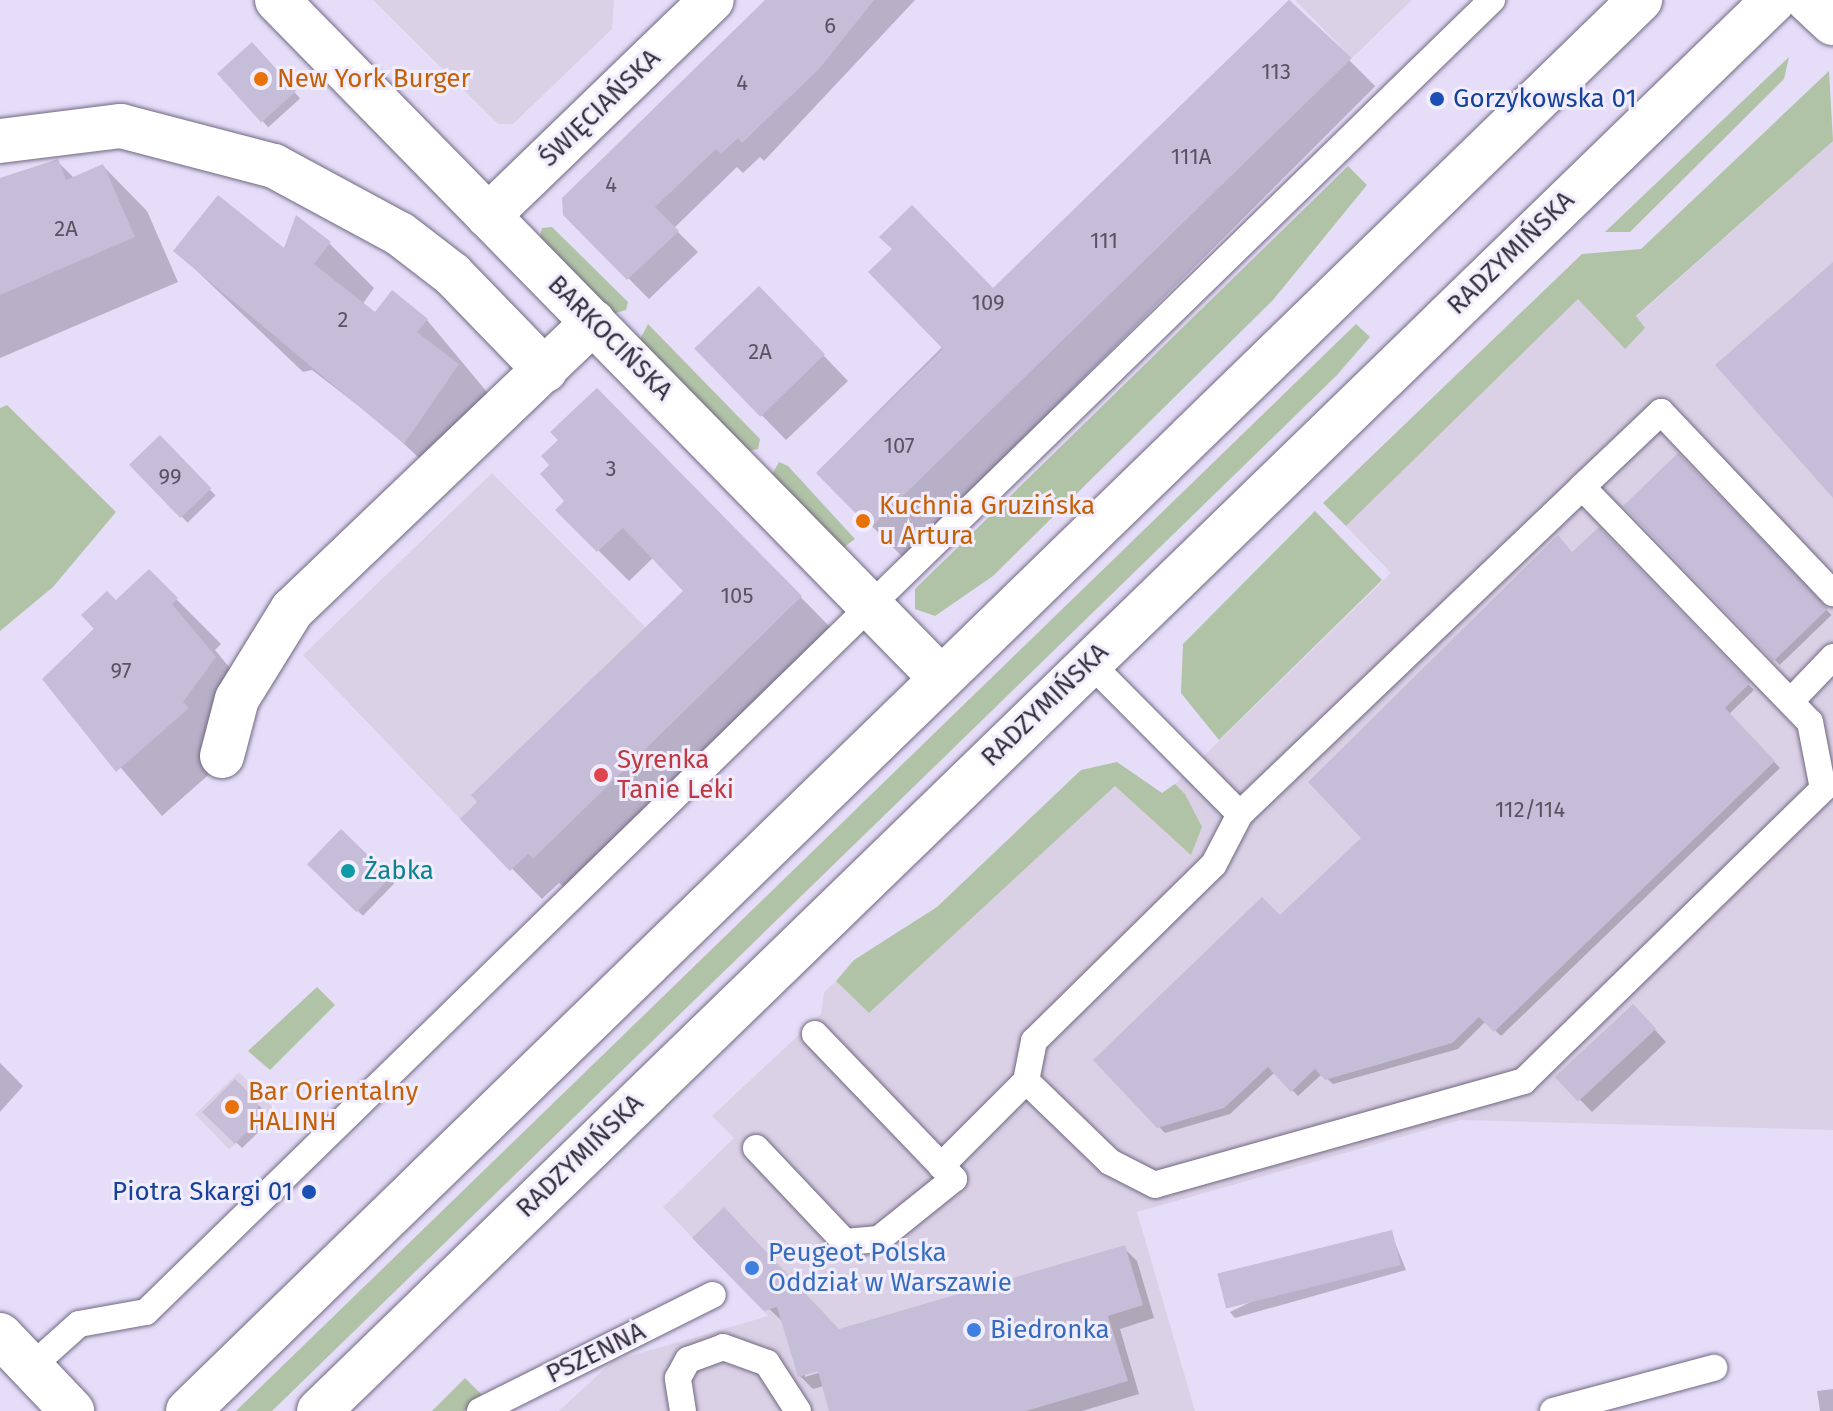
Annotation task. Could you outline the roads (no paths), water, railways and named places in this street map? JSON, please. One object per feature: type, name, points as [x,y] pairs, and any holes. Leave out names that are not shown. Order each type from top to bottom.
[{"type":"main road","name":"BARKOCIŃSKA","points":[[277,0],[941,678]]},
{"type":"main road","points":[[188,1411],[1640,0]]},
{"type":"main road","name":"RADZYMIŃSKA","points":[[319,1411],[1774,0]]},
{"type":"main road","points":[[1808,0],[1833,23]]},
{"type":"main road","name":"ŚWIĘCIAŃSKA","points":[[488,216],[709,1]]},
{"type":"main road","points":[[0,141],[121,126],[274,166],[400,234],[452,274],[545,370]]},
{"type":"main road","points":[[222,756],[237,699],[292,610],[593,322]]},
{"type":"main road","points":[[0,1335],[72,1411]]},
{"type":"lane","points":[[31,1367],[79,1324],[146,1312],[873,607],[1492,0]]},
{"type":"lane","points":[[941,1166],[1026,1081],[1034,1041],[1214,864],[1240,814],[1661,412],[1833,593]]},
{"type":"lane","points":[[1026,1081],[1110,1162],[1155,1185],[1524,1081],[1823,789],[1810,722],[1582,487]]},
{"type":"lane","points":[[1791,701],[1833,657]]},
{"type":"lane","points":[[1089,662],[1240,814]]},
{"type":"lane","points":[[756,1148],[845,1242],[879,1239],[954,1179],[815,1034]]},
{"type":"lane","name":"PSZENNA","points":[[480,1411],[713,1295]]},
{"type":"lane","points":[[683,1411],[678,1378],[688,1360],[723,1347],[767,1363],[798,1411]]},
{"type":"lane","points":[[1553,1411],[1714,1368]]},
{"type":"place","name":"New York Burger","points":[[261,79]]},
{"type":"place","name":"Gorzykowska 01","points":[[1437,99]]},
{"type":"place","name":"Kuchnia Gruzińska u Artura","points":[[863,521]]},
{"type":"place","name":"Syrenka Tanie Leki","points":[[601,775]]},
{"type":"place","name":"Żabka","points":[[348,871]]},
{"type":"place","name":"Bar Orientalny HALINH","points":[[232,1107]]},
{"type":"place","name":"Piotra Skargi 01","points":[[309,1192]]},
{"type":"place","name":"Peugeot Polska Oddział w Warszawie","points":[[752,1268]]},
{"type":"place","name":"Biedronka","points":[[974,1330]]}]
